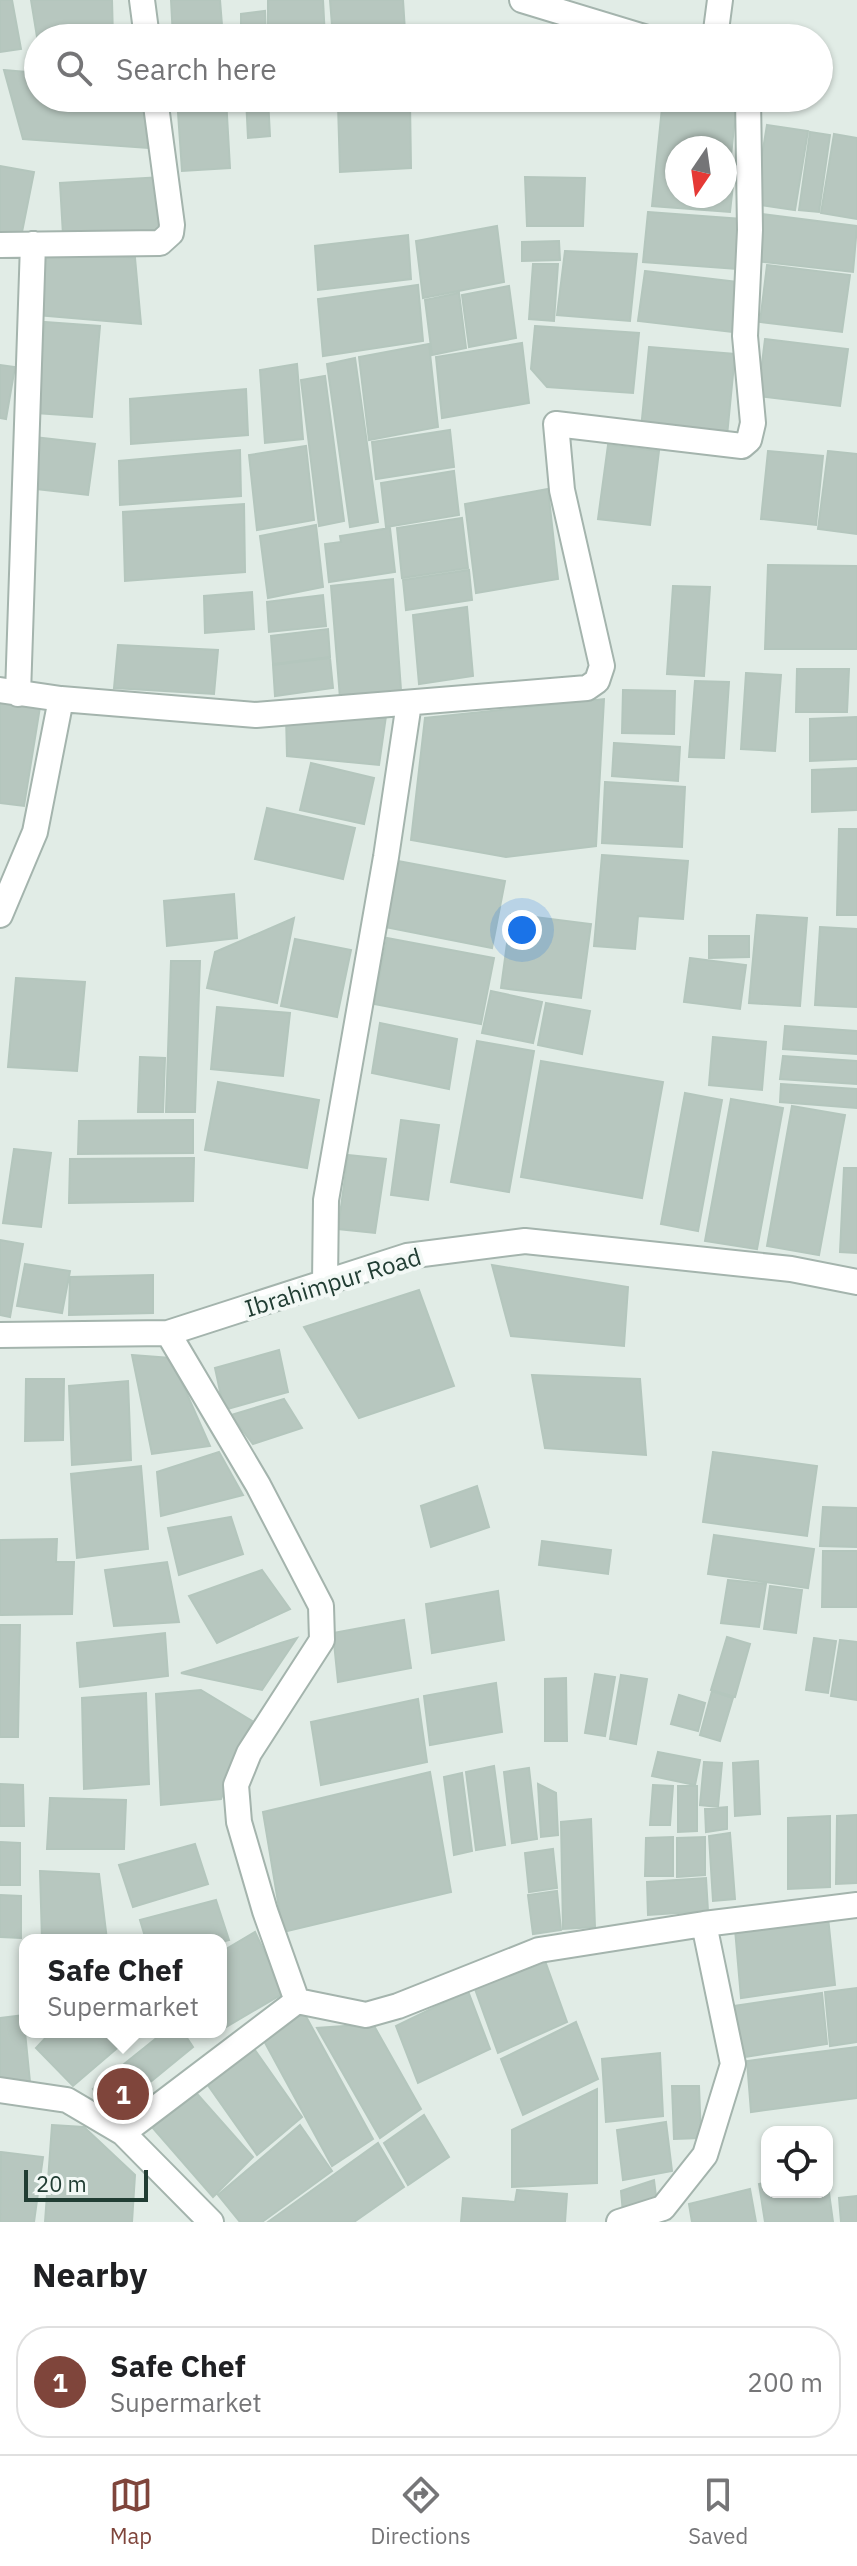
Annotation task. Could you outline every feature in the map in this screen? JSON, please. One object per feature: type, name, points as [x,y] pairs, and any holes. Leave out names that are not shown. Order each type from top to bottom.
[{"type":"street","points":[[142,0],[145,24]]},
{"type":"street","points":[[522,0],[601,24]]},
{"type":"street","points":[[717,24],[720,0]]},
{"type":"street","points":[[0,245],[160,243],[167,239],[172,225],[157,112]]},
{"type":"street","points":[[33,244],[9,692],[256,715],[587,688],[597,681],[602,666],[562,490],[556,424],[742,446],[749,440],[753,423],[745,336],[750,230],[748,112]]},
{"type":"street","points":[[0,915],[35,832],[61,699]]},
{"type":"street","points":[[325,1283],[326,1200],[386,857],[409,703]]},
{"type":"street","name":"Ibrahimpur Road","points":[[0,1335],[168,1333],[407,1256],[525,1241],[791,1269],[857,1282]]},
{"type":"street","points":[[168,1333],[258,1485],[321,1606],[322,1640],[249,1753],[236,1785],[239,1822],[265,1911],[297,2001]]},
{"type":"street","points":[[123,2133],[297,2001],[366,2015],[398,2006],[539,1950],[704,1924],[857,1905]]},
{"type":"street","points":[[619,2222],[663,2208],[705,2155],[733,2064],[704,1924]]},
{"type":"street","points":[[0,2090],[67,2100],[123,2133],[211,2222]]},
{"type":"building","points":[[0,0],[12,0],[21,49],[0,52]]},
{"type":"building","points":[[31,0],[112,0],[113,24],[35,24]]},
{"type":"building","points":[[171,0],[220,0],[222,24],[172,24]]},
{"type":"building","points":[[268,0],[323,0],[324,24],[268,24]]},
{"type":"building","points":[[330,0],[403,0],[405,24],[332,24]]},
{"type":"building","points":[[265,11],[265,24],[241,24],[241,14]]},
{"type":"building","points":[[4,70],[24,72],[24,112],[144,112],[148,148],[23,139]]},
{"type":"building","points":[[178,112],[227,112],[230,168],[182,171]]},
{"type":"building","points":[[247,112],[269,112],[270,136],[248,138]]},
{"type":"building","points":[[338,112],[410,112],[411,168],[340,172]]},
{"type":"building","points":[[662,112],[736,112],[733,136],[665,136],[665,207],[652,206]]},
{"type":"building","points":[[767,125],[808,131],[795,210],[754,204]]},
{"type":"building","points":[[810,132],[830,135],[819,212],[799,210]]},
{"type":"building","points":[[834,134],[857,138],[857,219],[821,213]]},
{"type":"building","points":[[0,166],[34,172],[21,237],[0,233]]},
{"type":"building","points":[[162,177],[165,230],[63,235],[60,183]]},
{"type":"building","points":[[525,177],[585,178],[583,226],[527,226]]},
{"type":"building","points":[[678,208],[730,208],[730,212]]},
{"type":"building","points":[[648,212],[742,219],[737,269],[643,262]]},
{"type":"building","points":[[761,214],[857,226],[853,272],[755,261]]},
{"type":"building","points":[[497,226],[504,282],[423,298],[416,241]]},
{"type":"building","points":[[408,235],[411,279],[318,290],[315,246]]},
{"type":"building","points":[[559,241],[560,260],[522,261],[522,242]]},
{"type":"building","points":[[44,249],[135,258],[141,324],[37,315]]},
{"type":"building","points":[[565,251],[637,254],[630,321],[557,315]]},
{"type":"building","points":[[533,264],[558,264],[554,321],[529,319]]},
{"type":"building","points":[[767,265],[850,275],[842,332],[760,322]]},
{"type":"building","points":[[645,271],[739,282],[732,332],[638,321]]},
{"type":"building","points":[[418,285],[423,341],[323,356],[318,299]]},
{"type":"building","points":[[509,286],[516,338],[469,347],[462,295]]},
{"type":"building","points":[[459,293],[466,348],[432,355],[425,300]]},
{"type":"building","points":[[45,322],[100,326],[92,417],[36,413]]},
{"type":"building","points":[[535,326],[639,333],[633,393],[547,387],[531,369]]},
{"type":"building","points":[[765,339],[848,349],[840,406],[758,396]]},
{"type":"building","points":[[522,343],[529,403],[442,418],[436,357]]},
{"type":"building","points":[[429,344],[438,427],[369,440],[359,357]]},
{"type":"building","points":[[649,347],[735,354],[727,436],[641,429]]},
{"type":"building","points":[[355,358],[378,522],[350,527],[327,364]]},
{"type":"building","points":[[297,364],[303,439],[265,443],[260,370]]},
{"type":"building","points":[[0,365],[15,367],[6,419],[0,418]]},
{"type":"building","points":[[325,376],[344,521],[319,526],[301,380]]},
{"type":"building","points":[[246,389],[248,435],[131,444],[130,399]]},
{"type":"building","points":[[450,430],[454,467],[376,479],[372,442]]},
{"type":"building","points":[[34,437],[95,444],[88,495],[28,488]]},
{"type":"building","points":[[608,445],[659,451],[650,525],[598,519]]},
{"type":"building","points":[[306,446],[314,520],[257,530],[249,455]]},
{"type":"building","points":[[240,450],[241,496],[120,505],[119,461]]},
{"type":"building","points":[[768,451],[823,456],[816,525],[761,519]]},
{"type":"building","points":[[828,451],[857,454],[857,534],[818,529]]},
{"type":"building","points":[[454,471],[459,515],[386,527],[381,483]]},
{"type":"building","points":[[548,489],[558,579],[476,593],[465,504]]},
{"type":"building","points":[[244,504],[245,572],[125,581],[123,512]]},
{"type":"building","points":[[462,518],[468,568],[402,578],[397,528]]},
{"type":"building","points":[[316,525],[323,587],[268,598],[260,536]]},
{"type":"building","points":[[390,528],[395,572],[329,582],[325,544],[341,542],[340,536]]},
{"type":"building","points":[[768,565],[857,566],[857,649],[765,649]]},
{"type":"building","points":[[469,570],[472,600],[406,610],[403,580]]},
{"type":"building","points":[[393,579],[401,690],[340,698],[331,586]]},
{"type":"building","points":[[673,586],[710,587],[704,676],[667,674]]},
{"type":"building","points":[[252,592],[254,629],[205,633],[204,596]]},
{"type":"building","points":[[323,595],[326,626],[269,632],[267,602]]},
{"type":"building","points":[[467,607],[473,676],[419,684],[413,615]]},
{"type":"building","points":[[328,629],[330,657],[273,664],[271,636]]},
{"type":"building","points":[[118,645],[218,650],[214,694],[114,688]]},
{"type":"building","points":[[330,658],[333,688],[275,696],[273,665]]},
{"type":"building","points":[[797,669],[849,669],[847,712],[796,712]]},
{"type":"building","points":[[746,673],[781,675],[775,751],[741,749]]},
{"type":"building","points":[[695,681],[729,682],[724,758],[689,757]]},
{"type":"building","points":[[623,690],[675,691],[674,734],[622,733]]},
{"type":"building","points":[[604,699],[596,846],[506,857],[411,840],[425,718]]},
{"type":"building","points":[[0,701],[40,707],[24,806],[0,803]]},
{"type":"building","points":[[387,709],[379,765],[287,756],[286,716]]},
{"type":"building","points":[[857,717],[857,759],[810,761],[810,719]]},
{"type":"building","points":[[614,743],[680,747],[678,781],[612,776]]},
{"type":"building","points":[[311,763],[374,778],[364,824],[300,810]]},
{"type":"building","points":[[857,768],[857,810],[812,812],[812,770]]},
{"type":"building","points":[[605,782],[685,787],[682,847],[602,843]]},
{"type":"building","points":[[267,808],[355,828],[343,879],[255,859]]},
{"type":"building","points":[[839,829],[857,829],[857,915],[837,915]]},
{"type":"building","points":[[602,855],[688,861],[683,919],[638,916],[635,949],[594,946]]},
{"type":"building","points":[[398,861],[505,881],[492,948],[385,927]]},
{"type":"building","points":[[234,894],[237,938],[167,946],[164,901]]},
{"type":"building","points":[[511,914],[591,924],[581,998],[501,988]]},
{"type":"building","points":[[757,915],[807,918],[800,1006],[749,1003]]},
{"type":"building","points":[[294,918],[277,1003],[207,988],[215,952]]},
{"type":"building","points":[[820,927],[857,929],[857,1007],[815,1005]]},
{"type":"building","points":[[709,936],[749,936],[749,957],[709,958]]},
{"type":"building","points":[[387,938],[494,958],[481,1024],[374,1004]]},
{"type":"building","points":[[295,939],[351,950],[337,1017],[281,1006]]},
{"type":"building","points":[[690,958],[746,965],[740,1009],[684,1002]]},
{"type":"building","points":[[171,961],[200,961],[195,1112],[166,1112]]},
{"type":"building","points":[[16,978],[85,982],[77,1071],[8,1067]]},
{"type":"building","points":[[491,991],[542,1002],[533,1043],[482,1033]]},
{"type":"building","points":[[546,1003],[590,1011],[582,1054],[538,1045]]},
{"type":"building","points":[[217,1007],[290,1013],[283,1076],[211,1069]]},
{"type":"building","points":[[380,1023],[457,1039],[449,1089],[372,1073]]},
{"type":"building","points":[[785,1026],[857,1031],[857,1054],[783,1049]]},
{"type":"building","points":[[713,1037],[766,1042],[762,1090],[709,1085]]},
{"type":"building","points":[[477,1041],[534,1051],[509,1192],[451,1182]]},
{"type":"building","points":[[783,1056],[857,1061],[857,1084],[780,1079]]},
{"type":"building","points":[[140,1057],[165,1058],[163,1112],[138,1112]]},
{"type":"building","points":[[541,1061],[663,1082],[642,1198],[521,1177]]},
{"type":"building","points":[[218,1082],[319,1100],[307,1168],[205,1150]]},
{"type":"building","points":[[781,1084],[857,1089],[857,1108],[780,1102]]},
{"type":"building","points":[[685,1093],[722,1100],[698,1231],[661,1224]]},
{"type":"building","points":[[731,1099],[783,1108],[757,1249],[705,1241]]},
{"type":"building","points":[[792,1106],[845,1115],[819,1255],[767,1246]]},
{"type":"building","points":[[193,1120],[193,1153],[78,1154],[79,1121]]},
{"type":"building","points":[[401,1120],[439,1125],[428,1200],[391,1195]]},
{"type":"building","points":[[14,1149],[51,1153],[41,1227],[3,1223]]},
{"type":"building","points":[[348,1155],[386,1159],[375,1233],[338,1229]]},
{"type":"building","points":[[194,1158],[193,1201],[69,1203],[70,1159]]},
{"type":"building","points":[[844,1168],[857,1168],[857,1253],[840,1252]]},
{"type":"building","points":[[0,1240],[23,1244],[10,1317],[0,1315]]},
{"type":"building","points":[[25,1264],[70,1271],[62,1313],[17,1306]]},
{"type":"building","points":[[492,1265],[628,1287],[624,1346],[511,1336]]},
{"type":"building","points":[[153,1275],[153,1313],[69,1315],[70,1277]]},
{"type":"building","points":[[419,1290],[454,1386],[359,1418],[304,1327]]},
{"type":"building","points":[[279,1350],[288,1392],[224,1410],[215,1368]]},
{"type":"building","points":[[132,1355],[171,1358],[210,1446],[152,1454]]},
{"type":"building","points":[[532,1375],[640,1379],[646,1455],[545,1448]]},
{"type":"building","points":[[26,1379],[64,1379],[63,1440],[25,1441]]},
{"type":"building","points":[[128,1381],[131,1460],[72,1465],[69,1386]]},
{"type":"building","points":[[284,1399],[302,1428],[253,1444],[231,1415]]},
{"type":"building","points":[[219,1452],[243,1495],[161,1516],[157,1472]]},
{"type":"building","points":[[713,1452],[817,1466],[807,1536],[703,1522]]},
{"type":"building","points":[[141,1466],[148,1549],[77,1558],[71,1474]]},
{"type":"building","points":[[477,1486],[489,1527],[431,1547],[421,1506]]},
{"type":"building","points":[[823,1507],[857,1508],[857,1547],[820,1546]]},
{"type":"building","points":[[231,1517],[243,1554],[179,1575],[168,1528]]},
{"type":"building","points":[[714,1535],[814,1549],[808,1588],[708,1574]]},
{"type":"building","points":[[57,1539],[56,1562],[74,1562],[72,1614],[0,1615],[0,1540]]},
{"type":"building","points":[[542,1541],[611,1550],[608,1574],[539,1565]]},
{"type":"building","points":[[823,1551],[857,1551],[857,1607],[822,1607]]},
{"type":"building","points":[[167,1562],[179,1622],[114,1626],[105,1570]]},
{"type":"building","points":[[262,1570],[290,1609],[217,1643],[189,1596]]},
{"type":"building","points":[[728,1580],[766,1584],[759,1627],[721,1623]]},
{"type":"building","points":[[770,1586],[802,1590],[796,1633],[764,1629]]},
{"type":"building","points":[[498,1591],[504,1640],[432,1653],[426,1604]]},
{"type":"building","points":[[404,1620],[411,1668],[338,1682],[333,1633]]},
{"type":"building","points":[[0,1625],[20,1625],[18,1737],[0,1737]]},
{"type":"building","points":[[165,1633],[168,1676],[80,1687],[77,1643]]},
{"type":"building","points":[[727,1637],[750,1644],[735,1697],[711,1690]]},
{"type":"building","points":[[297,1638],[262,1690],[181,1673]]},
{"type":"building","points":[[814,1638],[836,1641],[828,1693],[806,1690]]},
{"type":"building","points":[[840,1640],[857,1642],[857,1700],[831,1696]]},
{"type":"building","points":[[595,1674],[615,1677],[605,1736],[585,1733]]},
{"type":"building","points":[[621,1675],[647,1679],[636,1744],[610,1739]]},
{"type":"building","points":[[566,1678],[567,1741],[545,1741],[545,1679]]},
{"type":"building","points":[[496,1683],[502,1732],[430,1745],[424,1696]]},
{"type":"building","points":[[201,1690],[252,1721],[221,1799],[161,1805],[156,1694]]},
{"type":"building","points":[[712,1691],[733,1698],[720,1741],[700,1735]]},
{"type":"building","points":[[146,1693],[149,1784],[84,1789],[82,1698]]},
{"type":"building","points":[[679,1695],[705,1703],[698,1731],[671,1724]]},
{"type":"building","points":[[418,1699],[427,1762],[321,1785],[311,1722]]},
{"type":"building","points":[[658,1752],[700,1760],[695,1785],[652,1776]]},
{"type":"building","points":[[758,1761],[760,1814],[735,1816],[733,1763]]},
{"type":"building","points":[[704,1762],[722,1763],[718,1807],[700,1805]]},
{"type":"building","points":[[494,1766],[505,1845],[476,1850],[466,1772]]},
{"type":"building","points":[[529,1768],[537,1839],[512,1843],[504,1772]]},
{"type":"building","points":[[430,1772],[451,1892],[283,1932],[263,1812]]},
{"type":"building","points":[[462,1773],[472,1851],[454,1855],[444,1777]]},
{"type":"building","points":[[0,1784],[23,1785],[24,1826],[0,1826]]},
{"type":"building","points":[[538,1784],[556,1793],[558,1835],[541,1837]]},
{"type":"building","points":[[653,1785],[673,1786],[670,1825],[650,1825]]},
{"type":"building","points":[[678,1786],[697,1786],[697,1831],[678,1832]]},
{"type":"building","points":[[50,1798],[126,1800],[124,1849],[47,1849]]},
{"type":"building","points":[[727,1807],[727,1829],[706,1832],[705,1809]]},
{"type":"building","points":[[857,1815],[857,1883],[836,1884],[837,1816]]},
{"type":"building","points":[[830,1816],[830,1887],[788,1889],[788,1818]]},
{"type":"building","points":[[591,1819],[595,1927],[563,1929],[561,1822]]},
{"type":"building","points":[[730,1833],[735,1899],[713,1901],[709,1836]]},
{"type":"building","points":[[673,1837],[673,1876],[645,1876],[646,1838]]},
{"type":"building","points":[[705,1837],[705,1875],[677,1877],[677,1838]]},
{"type":"building","points":[[0,1842],[20,1843],[20,1885],[0,1885]]},
{"type":"building","points":[[195,1844],[208,1884],[133,1907],[119,1865]]},
{"type":"building","points":[[553,1849],[557,1888],[529,1892],[525,1853]]},
{"type":"building","points":[[40,1871],[99,1874],[106,1934],[42,1934]]},
{"type":"building","points":[[706,1878],[708,1911],[648,1915],[647,1882]]},
{"type":"building","points":[[557,1891],[561,1930],[533,1934],[528,1895]]},
{"type":"building","points":[[0,1895],[21,1896],[19,1938],[0,1937]]},
{"type":"building","points":[[216,1900],[229,1940],[227,1934],[144,1934],[140,1920]]},
{"type":"building","points":[[828,1917],[835,1985],[741,1998],[735,1929]]},
{"type":"building","points":[[255,1932],[284,1993],[227,2026],[227,1948]]},
{"type":"building","points":[[544,1958],[567,2022],[498,2053],[475,1989]]},
{"type":"building","points":[[857,1988],[857,2042],[830,2046],[825,1992]]},
{"type":"building","points":[[468,1991],[490,2049],[418,2083],[396,2026]]},
{"type":"building","points":[[822,1993],[827,2044],[738,2058],[733,2006]]},
{"type":"building","points":[[303,2011],[373,2139],[332,2166],[263,2039]]},
{"type":"building","points":[[19,2016],[19,2038],[26,2038],[31,2092],[0,2085],[0,2018]]},
{"type":"building","points":[[576,2022],[598,2079],[523,2115],[501,2059]]},
{"type":"building","points":[[373,2024],[421,2109],[380,2138],[317,2028]]},
{"type":"building","points":[[45,2038],[129,2038],[73,2086],[36,2048]]},
{"type":"building","points":[[157,2038],[187,2038],[193,2047],[110,2115],[93,2089]]},
{"type":"building","points":[[252,2046],[302,2117],[257,2155],[207,2084]]},
{"type":"building","points":[[857,2047],[857,2098],[751,2112],[747,2061]]},
{"type":"building","points":[[660,2053],[663,2116],[606,2122],[602,2059]]},
{"type":"building","points":[[672,2086],[699,2086],[701,2138],[674,2139]]},
{"type":"building","points":[[191,2087],[253,2157],[213,2197],[152,2127]]},
{"type":"building","points":[[597,2089],[597,2183],[512,2187],[512,2130]]},
{"type":"building","points":[[424,2115],[449,2157],[408,2185],[384,2143]]},
{"type":"building","points":[[666,2122],[672,2171],[623,2180],[617,2130]]},
{"type":"building","points":[[52,2125],[84,2127],[135,2175],[132,2222],[45,2222]]},
{"type":"building","points":[[300,2125],[332,2171],[262,2222],[240,2222],[218,2195]]},
{"type":"building","points":[[378,2143],[404,2187],[354,2222],[268,2222]]},
{"type":"building","points":[[1,2152],[43,2157],[34,2222],[0,2222]]},
{"type":"building","points":[[654,2180],[657,2204],[623,2213],[621,2191]]},
{"type":"building","points":[[750,2189],[756,2222],[692,2222],[689,2204]]},
{"type":"building","points":[[517,2190],[567,2194],[565,2222],[461,2222],[463,2198],[515,2202]]},
{"type":"building","points":[[857,2196],[857,2222],[841,2222],[839,2198]]},
{"type":"building","points":[[761,2198],[830,2198],[833,2222],[765,2222]]},
{"type":"place","name":"Safe Chef","points":[[123,2094]]}]
